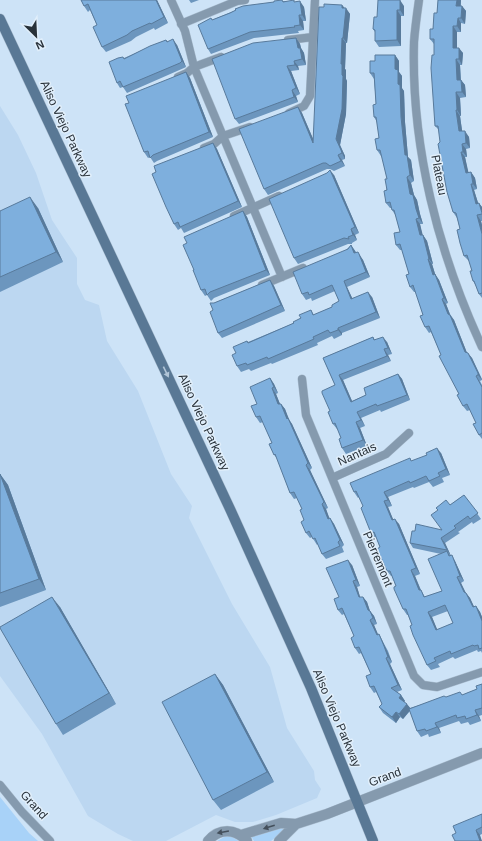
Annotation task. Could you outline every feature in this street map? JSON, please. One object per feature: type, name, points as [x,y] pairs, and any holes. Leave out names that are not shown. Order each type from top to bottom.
[{"type":"main road","name":"Aliso Viejo Parkway","points":[[0,19],[203,449],[311,688],[373,841]]},
{"type":"street","points":[[171,0],[185,31],[194,67],[254,207],[282,277]]},
{"type":"street","points":[[181,24],[237,1],[245,0]]},
{"type":"street","points":[[284,114],[304,106],[310,96],[316,0]]},
{"type":"street","name":"Plateau","points":[[419,0],[414,41],[414,83],[426,181],[442,243],[465,310],[482,347]]},
{"type":"street","points":[[277,41],[313,37]]},
{"type":"street","points":[[173,79],[188,74],[194,67],[229,54]]},
{"type":"street","points":[[193,152],[214,144],[223,136],[256,124]]},
{"type":"street","points":[[226,220],[286,193]]},
{"type":"street","points":[[253,289],[309,266]]},
{"type":"street","name":"Pierremont","points":[[302,379],[306,415],[414,676],[423,685],[437,687],[482,672]]},
{"type":"street","name":"Nantais","points":[[332,478],[386,454],[409,433]]},
{"type":"street","name":"Grand","points":[[244,838],[281,823],[296,824],[326,814],[482,754]]},
{"type":"street","name":"Grand","points":[[0,785],[22,812],[50,841]]},
{"type":"street","name":"Grand","points":[[279,841],[296,824]]},
{"type":"street","points":[[208,841],[212,836],[219,832],[227,831],[234,832],[244,838]]},
{"type":"shaded area","points":[[0,106],[18,135],[36,173],[52,220],[77,258],[77,284],[85,300],[99,305],[107,341],[138,391],[171,474],[192,506],[189,518],[232,604],[270,667],[287,728],[314,771],[315,780],[321,789],[317,798],[276,815],[253,822],[235,822],[216,815],[166,841],[133,841],[88,816],[42,734],[0,676]]},
{"type":"shaded area","points":[[0,797],[29,833],[38,841],[0,841]]},
{"type":"shaded area","points":[[285,826],[287,828],[271,841],[254,841],[251,836]]},
{"type":"shaded area","points":[[226,836],[232,837],[239,841],[217,841]]},
{"type":"building","points":[[81,0],[156,0],[164,17],[151,24],[150,23],[132,31],[102,47],[93,27],[97,25],[88,4],[84,6]]},
{"type":"building","points":[[282,0],[283,2],[294,0],[294,2],[300,1],[302,15],[299,15],[300,25],[294,26],[295,27],[250,32],[208,49],[198,25],[211,18],[212,20],[230,13],[243,6]]},
{"type":"building","points":[[378,0],[400,0],[400,10],[397,10],[397,40],[375,41],[375,30],[373,29],[374,17],[377,17]]},
{"type":"building","points":[[438,0],[457,0],[456,6],[462,6],[461,18],[458,18],[457,26],[453,26],[453,48],[459,48],[459,59],[456,59],[457,80],[461,80],[462,92],[456,92],[456,110],[459,131],[465,131],[466,143],[462,144],[463,152],[461,152],[466,173],[471,172],[473,184],[471,184],[476,204],[479,203],[482,213],[477,215],[482,234],[482,293],[479,294],[473,281],[470,271],[472,271],[467,255],[464,256],[460,243],[457,230],[460,229],[456,213],[453,212],[447,192],[438,144],[440,142],[438,126],[435,126],[431,68],[432,55],[434,55],[434,39],[430,39],[430,29],[433,29],[434,13],[437,13]]},
{"type":"building","points":[[324,4],[342,5],[342,8],[346,8],[342,38],[342,109],[336,139],[342,153],[338,155],[341,161],[330,166],[323,163],[264,189],[239,129],[298,107],[313,143],[319,7],[324,7]]},
{"type":"building","points":[[296,38],[302,59],[294,61],[295,65],[287,66],[296,88],[292,90],[294,97],[235,119],[212,59],[253,43]]},
{"type":"building","points":[[173,39],[182,61],[180,63],[123,87],[120,81],[117,83],[109,62],[123,57],[124,59],[150,46]]},
{"type":"building","points":[[375,55],[395,55],[395,69],[398,70],[398,84],[400,85],[401,117],[405,155],[407,155],[410,175],[407,177],[410,194],[413,195],[419,218],[416,219],[420,235],[423,235],[433,275],[435,274],[444,298],[442,299],[465,352],[468,353],[478,373],[476,376],[482,387],[482,433],[479,435],[473,424],[476,423],[467,404],[463,406],[457,395],[459,394],[439,356],[441,355],[429,326],[425,327],[420,316],[423,315],[413,285],[410,287],[406,275],[409,274],[400,244],[396,245],[394,233],[400,232],[394,210],[392,210],[390,202],[386,203],[384,191],[387,190],[385,179],[387,179],[380,150],[377,150],[375,139],[379,138],[373,105],[376,104],[374,73],[370,73],[370,61],[375,61]]},
{"type":"building","points":[[186,72],[209,132],[153,155],[150,158],[148,151],[144,152],[125,104],[129,103],[126,96]]},
{"type":"building","points":[[213,143],[238,201],[180,227],[178,222],[174,224],[166,207],[152,174],[156,172],[154,166]]},
{"type":"building","points":[[330,170],[355,227],[351,229],[353,235],[348,237],[349,239],[344,238],[294,258],[269,199],[327,173]]},
{"type":"building","points":[[30,197],[56,252],[0,277],[0,211]]},
{"type":"building","points":[[243,211],[266,270],[210,292],[207,295],[205,289],[201,290],[183,245],[187,243],[184,237]]},
{"type":"building","points":[[351,245],[354,253],[358,252],[366,272],[344,281],[351,299],[368,292],[376,312],[338,328],[338,330],[330,333],[328,330],[313,337],[314,339],[268,359],[267,357],[247,365],[246,363],[237,366],[232,355],[236,353],[233,347],[247,341],[248,343],[294,323],[293,322],[301,318],[299,315],[311,310],[313,315],[332,307],[332,305],[339,301],[332,285],[309,295],[308,292],[302,294],[293,272],[348,249]]},
{"type":"building","points":[[270,280],[281,305],[218,333],[210,312],[213,310],[210,303],[214,303]]},
{"type":"building","points":[[373,337],[374,340],[383,337],[388,348],[384,349],[387,356],[339,375],[351,402],[366,395],[364,388],[398,374],[407,395],[377,406],[376,404],[357,412],[361,420],[356,422],[363,440],[342,448],[339,439],[341,438],[335,423],[333,424],[328,412],[330,411],[322,393],[322,391],[335,385],[323,358]]},
{"type":"building","points":[[270,378],[278,404],[281,404],[287,419],[288,418],[308,463],[306,465],[324,502],[322,504],[328,519],[330,518],[340,540],[338,542],[340,546],[322,554],[315,538],[313,539],[309,531],[306,533],[301,522],[304,520],[300,510],[302,509],[294,492],[290,493],[275,454],[274,455],[269,444],[272,443],[260,416],[256,417],[251,406],[257,404],[250,387]]},
{"type":"building","points":[[437,448],[446,469],[438,473],[440,476],[429,481],[426,476],[410,483],[409,481],[384,492],[388,500],[384,501],[392,520],[395,519],[416,568],[411,570],[419,590],[421,590],[424,597],[442,591],[428,559],[447,551],[449,556],[452,555],[460,576],[457,577],[464,592],[466,593],[473,607],[476,606],[482,621],[482,648],[479,649],[478,645],[473,645],[451,654],[450,651],[434,658],[436,661],[427,665],[413,635],[410,626],[412,625],[406,609],[403,609],[394,589],[396,586],[390,571],[387,571],[377,549],[380,547],[374,532],[371,533],[361,508],[363,506],[356,491],[354,492],[350,483],[410,458],[411,461],[427,455],[426,453]],"holes":[[[445,605],[453,623],[436,630],[428,612]]]},
{"type":"building","points":[[0,474],[39,579],[0,593]]},
{"type":"building","points":[[464,495],[478,513],[470,519],[468,516],[454,526],[456,528],[441,538],[447,550],[410,543],[412,531],[415,531],[416,524],[442,530],[431,515],[438,510],[436,508],[446,500],[450,505]]},
{"type":"building","points":[[348,560],[356,580],[353,581],[359,597],[363,597],[368,610],[370,611],[373,618],[370,620],[377,635],[379,634],[388,657],[386,658],[398,685],[391,688],[401,695],[399,698],[407,704],[399,714],[396,712],[392,717],[379,707],[382,704],[374,686],[370,687],[366,676],[371,674],[359,647],[355,648],[351,638],[354,636],[342,608],[338,610],[334,599],[339,597],[326,568]]},
{"type":"building","points":[[52,597],[109,693],[56,724],[0,628]]},
{"type":"building","points":[[215,674],[267,772],[213,800],[162,702]]},
{"type":"building","points":[[482,684],[482,708],[475,710],[477,715],[466,719],[465,716],[457,718],[456,715],[435,723],[437,727],[426,731],[425,729],[417,731],[409,709],[444,696],[446,697],[460,692],[462,695],[477,689],[476,686]]},
{"type":"building","points":[[482,814],[482,827],[476,830],[480,841],[455,841],[452,835],[456,833],[453,826]]}]
